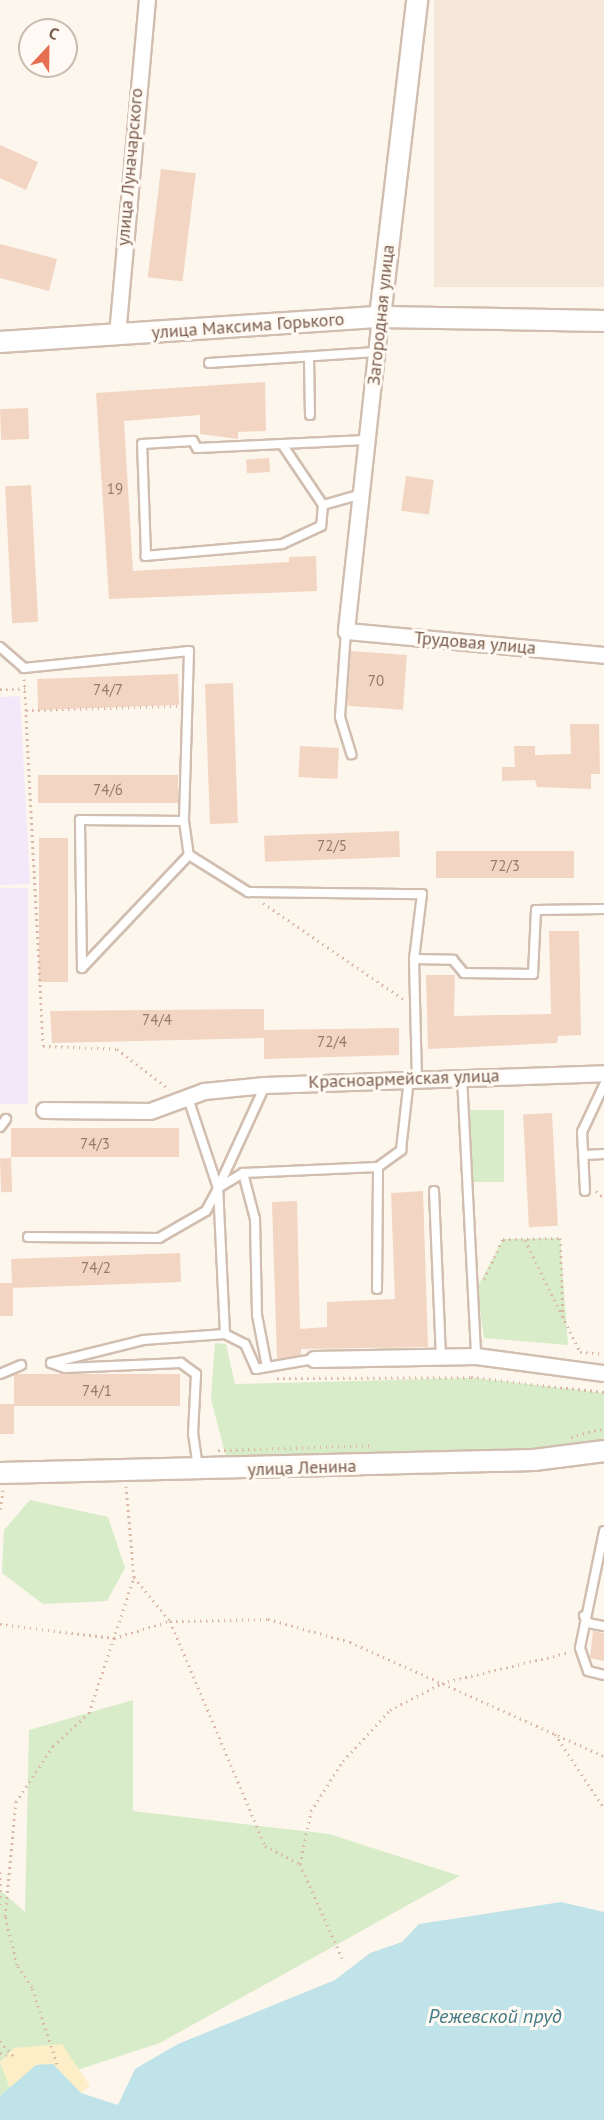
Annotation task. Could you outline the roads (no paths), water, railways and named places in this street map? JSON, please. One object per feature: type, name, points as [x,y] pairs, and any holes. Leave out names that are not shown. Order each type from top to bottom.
[{"type":"street","name":"улица Луначарского","points":[[117,335],[147,0]]},
{"type":"street","name":"Загородная улица","points":[[346,631],[364,494],[376,352],[417,0]]},
{"type":"street","name":"улица Максима Горького","points":[[0,342],[380,316],[604,321]]},
{"type":"street","name":"Трудовая улица","points":[[346,631],[604,655]]},
{"type":"street","name":"Красноармейская улица","points":[[44,1110],[150,1111],[204,1091],[265,1085],[604,1073]]},
{"type":"street","points":[[314,1359],[476,1356],[604,1373]]},
{"type":"street","name":"улица Ленина","points":[[0,1473],[198,1471],[534,1460],[604,1451]]},
{"type":"lane","points":[[209,363],[376,352]]},
{"type":"lane","points":[[309,358],[310,415]]},
{"type":"lane","points":[[284,447],[323,505],[321,526],[282,544],[146,556],[142,444],[193,441],[197,448],[284,447],[368,440]]},
{"type":"lane","points":[[323,505],[364,494]]},
{"type":"lane","points":[[346,631],[340,717],[351,754]]},
{"type":"lane","points":[[0,647],[24,668],[189,651],[184,821],[189,855],[248,892],[422,894],[414,959],[413,1079],[401,1150],[378,1167],[243,1173],[218,1188]]},
{"type":"lane","points":[[184,821],[80,820],[82,968],[189,855]]},
{"type":"lane","points":[[414,959],[453,960],[464,973],[533,974],[536,910],[604,909]]},
{"type":"lane","points":[[462,1077],[476,1356]]},
{"type":"lane","points":[[28,1237],[159,1238],[206,1211],[265,1085]]},
{"type":"lane","points":[[585,1191],[582,1132],[604,1085]]},
{"type":"lane","points":[[188,1098],[218,1188],[225,1334]]},
{"type":"lane","points":[[0,1127],[6,1119]]},
{"type":"lane","points":[[583,1155],[604,1154]]},
{"type":"lane","points":[[377,1289],[378,1167]]},
{"type":"lane","points":[[243,1173],[255,1219],[257,1316],[267,1367]]},
{"type":"lane","points":[[434,1191],[441,1358]]},
{"type":"lane","points":[[198,1471],[194,1434],[196,1374],[181,1363],[65,1368],[51,1363],[143,1340],[225,1334],[245,1344],[256,1368],[314,1359]]},
{"type":"lane","points":[[0,1374],[21,1365]]},
{"type":"lane","points":[[604,1531],[584,1616],[580,1648],[588,1671],[604,1675]]},
{"type":"lane","points":[[584,1616],[588,1623],[604,1626]]},
{"type":"water","name":"Режевской пруд","points":[[561,1902],[604,1912],[604,2120],[0,2120],[0,2096],[36,2065],[53,2064],[81,2093],[118,2105],[135,2069],[178,2044],[335,1980],[370,1953],[402,1942],[419,1924]]}]
